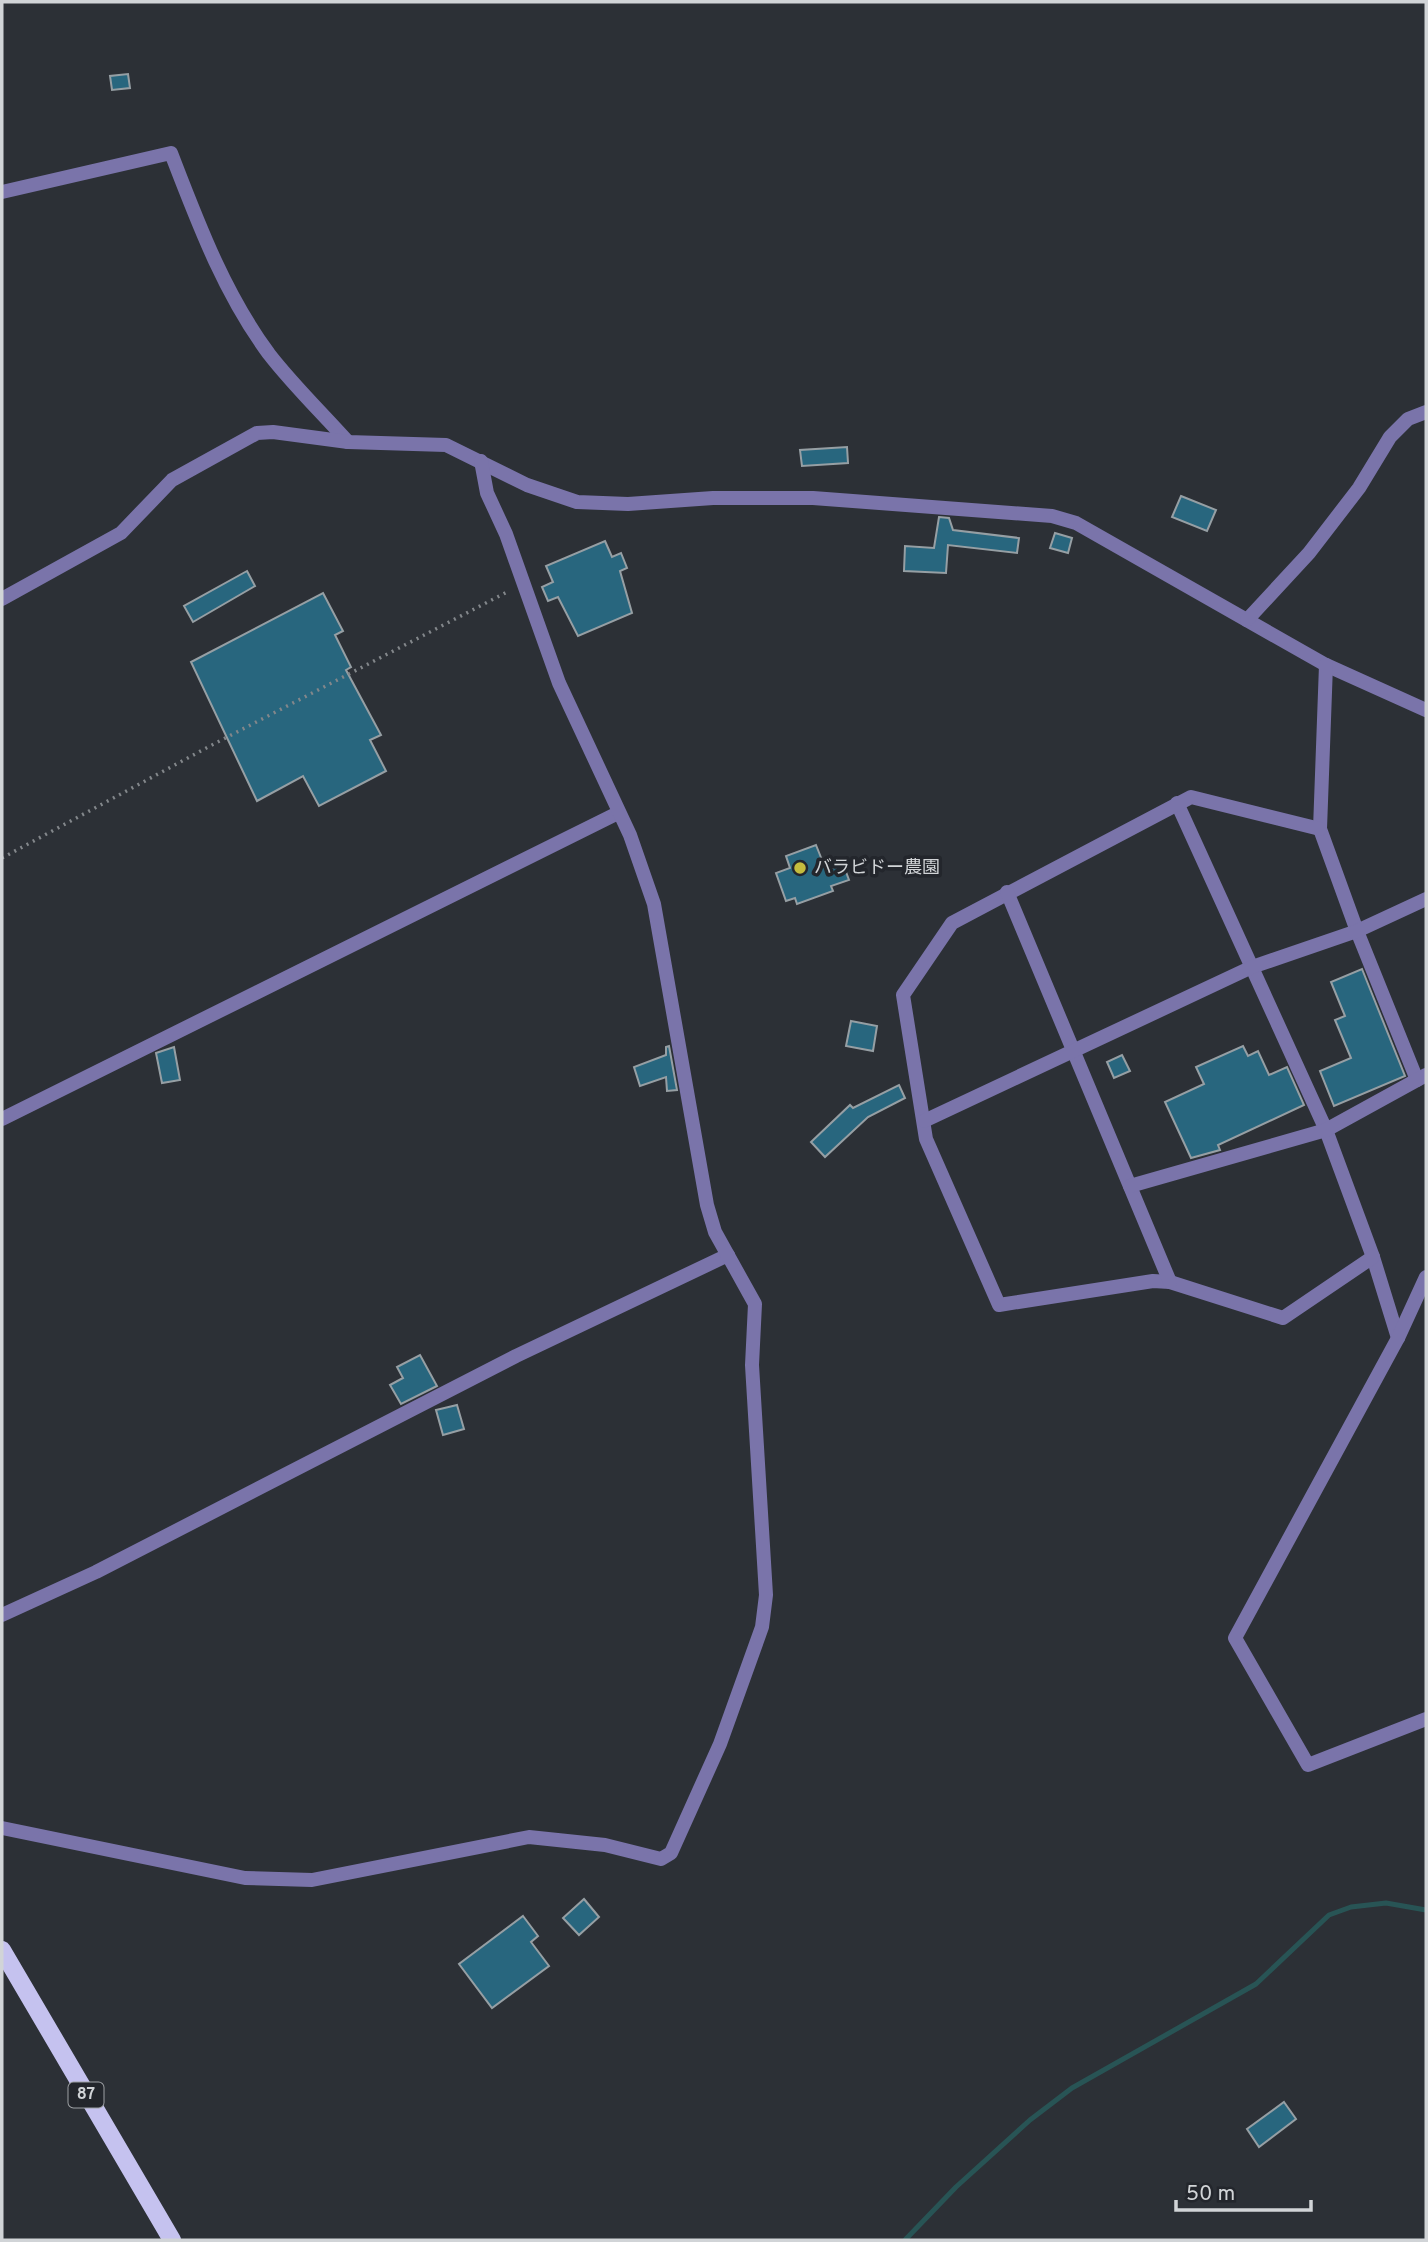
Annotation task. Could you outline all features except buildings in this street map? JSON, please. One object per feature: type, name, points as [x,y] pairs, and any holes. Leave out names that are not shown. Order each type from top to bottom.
[{"type":"main road","name":"87","points":[[2,1950],[172,2240]]},
{"type":"street","points":[[2,192],[171,153],[205,243],[236,305],[270,355],[348,442]]},
{"type":"street","points":[[1247,620],[1309,553],[1359,488],[1390,437],[1408,419],[1426,412]]},
{"type":"street","points":[[2,599],[121,533],[172,480],[240,440],[257,433],[273,432],[348,442],[446,445],[527,485],[577,502],[628,504],[713,498],[813,498],[1052,516],[1076,523],[1326,665],[1426,710]]},
{"type":"street","points":[[2,1828],[245,1878],[312,1880],[529,1837],[605,1845],[661,1859],[671,1853],[720,1744],[762,1627],[766,1595],[752,1365],[755,1304],[715,1232],[707,1205],[654,904],[630,835],[559,683],[524,583],[487,493],[481,461]]},
{"type":"street","points":[[1130,1186],[1326,1130],[1421,1077],[1357,932],[1320,828],[1326,665]]},
{"type":"street","points":[[1320,828],[1191,797],[952,923],[903,995],[926,1139],[999,1305],[1153,1281],[1170,1282],[1283,1318],[1373,1257]]},
{"type":"street","points":[[1177,803],[1326,1130],[1373,1257],[1398,1338]]},
{"type":"street","points":[[2,1119],[618,813]]},
{"type":"street","points":[[1007,892],[1170,1282]]},
{"type":"street","points":[[923,1121],[1252,967],[1357,932],[1426,900]]},
{"type":"street","points":[[2,1615],[96,1572],[516,1356],[728,1255]]},
{"type":"street","points":[[1426,1277],[1398,1338],[1235,1638],[1308,1765],[1426,1719]]},
{"type":"path","points":[[2,858],[209,746],[524,583]]},
{"type":"waterway","points":[[905,2240],[956,2187],[1030,2120],[1072,2088],[1256,1984],[1329,1915],[1351,1907],[1386,1903],[1426,1910]]},
{"type":"place","name":"バラビドー農園","points":[[800,868]]}]
